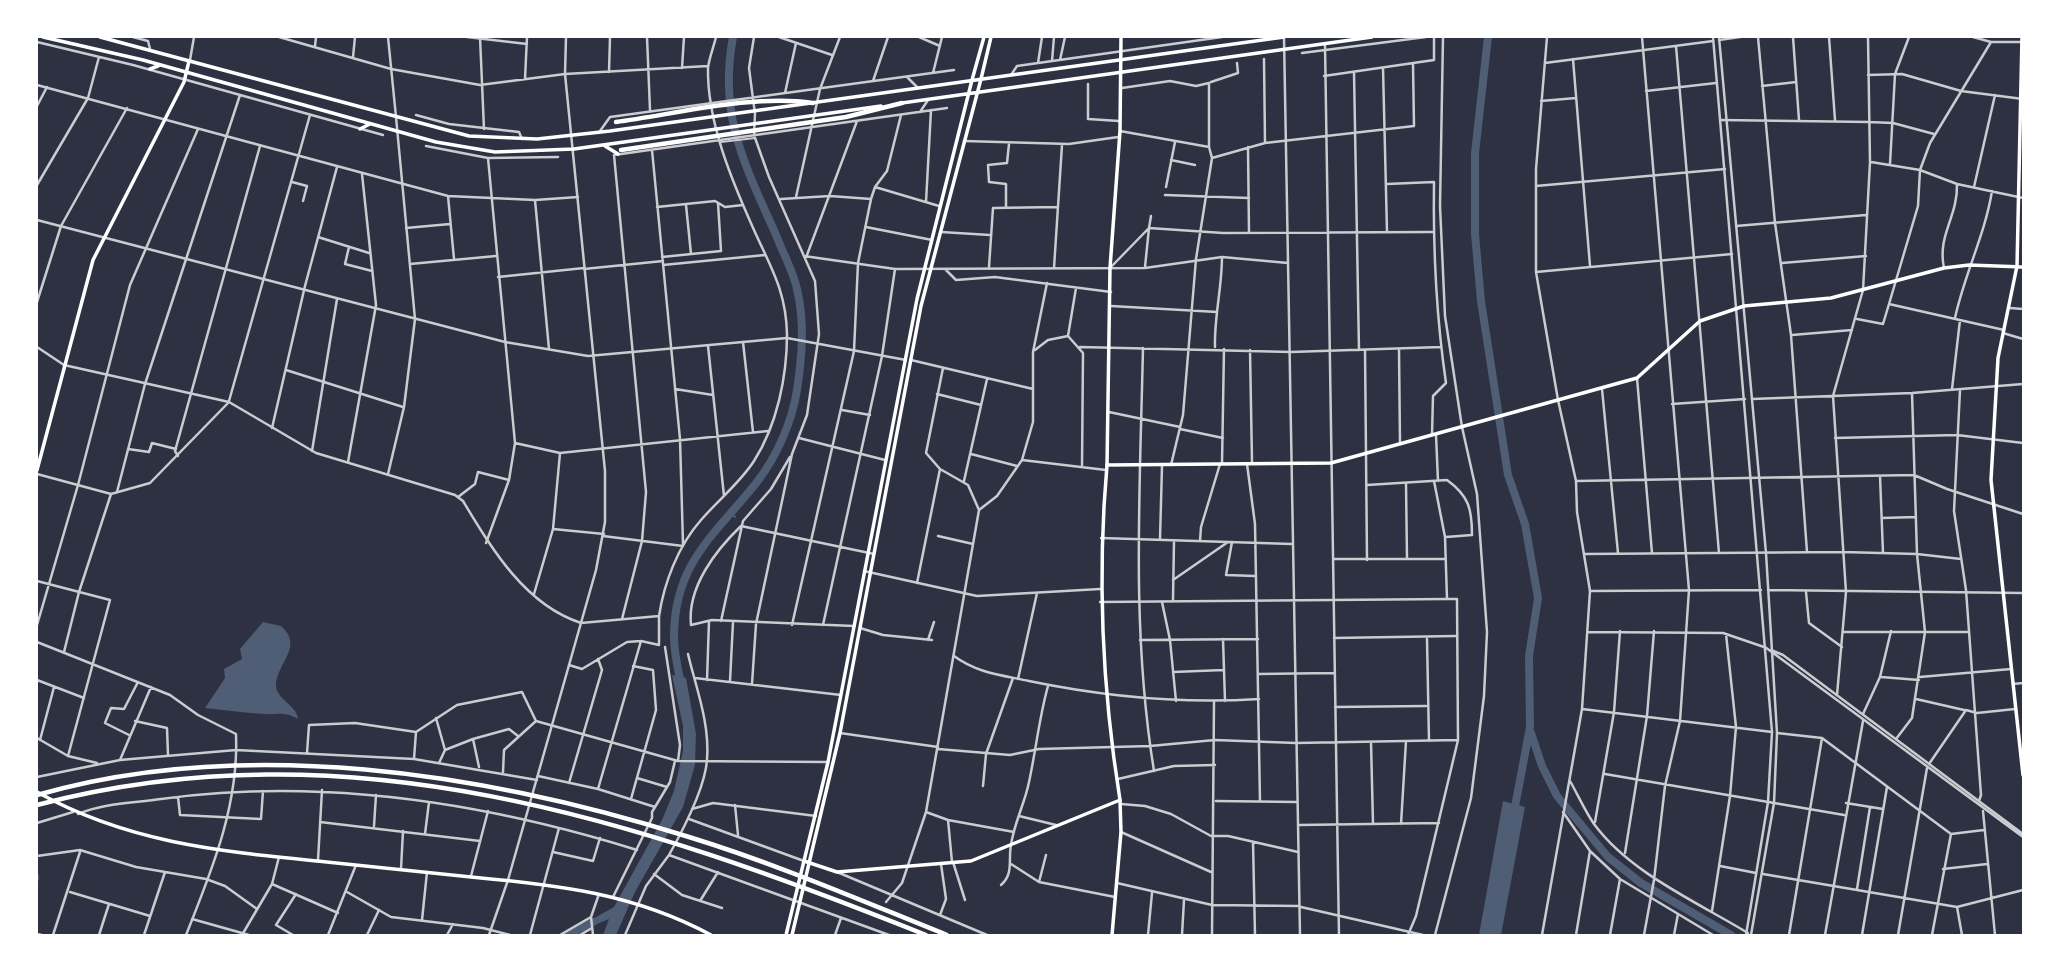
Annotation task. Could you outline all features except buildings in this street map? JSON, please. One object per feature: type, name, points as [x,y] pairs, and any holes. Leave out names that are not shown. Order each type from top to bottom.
[{"type":"highway","points":[[616,122],[786,101],[813,103]]},
{"type":"highway","points":[[620,152],[698,139],[795,128],[902,103]]},
{"type":"highway","points":[[37,793],[129,775],[238,766],[383,773],[526,794],[691,837],[947,935]]},
{"type":"highway","points":[[37,805],[131,785],[226,776],[393,782],[536,804],[637,829],[780,878],[926,935]]},
{"type":"main road","points":[[43,37],[160,65],[186,76],[235,86],[397,132],[495,152],[574,149],[1247,55],[1325,47],[1371,37]]},
{"type":"main road","points":[[100,37],[439,129],[486,138],[522,139],[573,136],[1284,37]]},
{"type":"main road","points":[[786,935],[828,762],[904,359],[924,269],[984,37]]},
{"type":"main road","points":[[792,935],[840,733],[911,360],[931,269],[991,37]]},
{"type":"main road","points":[[1113,935],[1121,802],[1105,694],[1100,589],[1109,412],[1110,268],[1122,88],[1121,37]]},
{"type":"main road","points":[[2022,39],[2021,198],[2017,267],[1996,387],[1992,504],[2023,775]]},
{"type":"main road","points":[[64,42],[69,49]]},
{"type":"main road","points":[[37,472],[87,277],[103,238],[186,76],[190,60]]},
{"type":"main road","points":[[150,69],[160,65]]},
{"type":"main road","points":[[235,86],[239,94]]},
{"type":"main road","points":[[360,129],[370,124]]},
{"type":"main road","points":[[446,144],[450,152]]},
{"type":"main road","points":[[601,145],[620,152]]},
{"type":"main road","points":[[538,159],[544,152]]},
{"type":"main road","points":[[1107,468],[1140,465],[1331,463],[1637,378],[1700,321],[1744,306],[1831,298],[1944,268],[1969,265],[2023,267]]},
{"type":"main road","points":[[37,793],[116,829],[218,851],[544,883],[599,893],[637,905],[711,935]]},
{"type":"main road","points":[[804,861],[837,872],[971,861],[1056,825],[1121,802]]},
{"type":"street","points":[[132,37],[148,41],[150,49]]},
{"type":"street","points":[[190,60],[194,37]]},
{"type":"street","points":[[279,37],[391,69],[480,85],[565,74],[708,66]]},
{"type":"street","points":[[314,46],[316,37]]},
{"type":"street","points":[[354,57],[355,37]]},
{"type":"street","points":[[388,37],[415,319],[404,407],[388,474]]},
{"type":"street","points":[[467,37],[527,44]]},
{"type":"street","points":[[525,79],[527,37]]},
{"type":"street","points":[[489,935],[526,819],[603,535],[606,489],[603,447],[565,74],[566,37]]},
{"type":"street","points":[[609,72],[610,37]]},
{"type":"street","points":[[647,37],[646,70],[650,112]]},
{"type":"street","points":[[682,68],[684,37]]},
{"type":"street","points":[[569,665],[582,669],[627,642],[641,641],[659,645],[659,616],[664,591],[683,546],[701,520],[753,463],[768,431],[781,388],[789,338],[782,289],[744,205],[712,103],[708,66],[716,37]]},
{"type":"street","points":[[754,37],[749,68],[755,114],[754,134],[815,281],[819,334],[807,415],[792,454],[771,489],[713,557],[695,598],[691,625],[721,621],[855,626]]},
{"type":"street","points":[[779,37],[833,56]]},
{"type":"street","points":[[796,197],[820,89],[840,37]]},
{"type":"street","points":[[873,81],[888,37]]},
{"type":"street","points":[[919,37],[940,46]]},
{"type":"street","points":[[933,73],[942,37]]},
{"type":"street","points":[[1038,63],[1042,37]]},
{"type":"street","points":[[1052,61],[1054,37]]},
{"type":"street","points":[[1060,60],[1065,37]]},
{"type":"street","points":[[1170,37],[1171,44]]},
{"type":"street","points":[[1011,75],[1017,66],[1222,37]]},
{"type":"street","points":[[1230,37],[1234,44]]},
{"type":"street","points":[[1284,37],[1300,935]]},
{"type":"street","points":[[1302,53],[1325,47],[1426,37]]},
{"type":"street","points":[[1324,76],[1434,60],[1434,37]]},
{"type":"street","points":[[1435,935],[1471,798],[1486,660],[1477,494],[1447,338],[1440,248],[1443,37]]},
{"type":"street","points":[[1542,935],[1563,806],[1570,786],[1583,709],[1590,591],[1577,512],[1576,481],[1558,400],[1536,272],[1536,186],[1547,37]]},
{"type":"street","points":[[1642,37],[1689,590],[1680,721],[1665,786],[1655,878],[1644,935]]},
{"type":"street","points":[[1740,37],[1719,38],[1766,553],[1777,733],[1774,803],[1763,874],[1749,935]]},
{"type":"street","points":[[1758,37],[1774,223],[1788,302],[1807,552]]},
{"type":"street","points":[[1793,37],[1799,120]]},
{"type":"street","points":[[1829,37],[1835,120]]},
{"type":"street","points":[[1836,695],[1846,592],[1833,396],[1863,290],[1870,162],[1868,37]]},
{"type":"street","points":[[1890,164],[1895,74],[1909,37]]},
{"type":"street","points":[[1973,37],[1993,42],[2022,39]]},
{"type":"street","points":[[1855,318],[1883,324],[1918,206],[1920,170],[1934,134],[1996,37]]},
{"type":"street","points":[[480,38],[484,129]]},
{"type":"street","points":[[1545,63],[1713,39],[1772,732],[1768,802],[1749,935]]},
{"type":"street","points":[[37,43],[186,76],[383,135]]},
{"type":"street","points":[[785,93],[796,43]]},
{"type":"street","points":[[1676,46],[1719,553]]},
{"type":"street","points":[[1325,47],[1339,935]]},
{"type":"street","points":[[1245,61],[1247,55]]},
{"type":"street","points":[[37,185],[88,99],[99,57]]},
{"type":"street","points":[[1264,59],[1265,143]]},
{"type":"street","points":[[1573,60],[1590,266]]},
{"type":"street","points":[[1122,88],[1163,81],[1196,86],[1238,73],[1237,63]]},
{"type":"street","points":[[1212,158],[1265,143],[1414,126],[1413,64]]},
{"type":"street","points":[[1383,68],[1387,232]]},
{"type":"street","points":[[599,132],[610,117],[954,70]]},
{"type":"street","points":[[1354,72],[1359,350]]},
{"type":"street","points":[[1868,75],[1895,74],[1961,91],[2022,99]]},
{"type":"street","points":[[907,77],[918,88]]},
{"type":"street","points":[[1171,465],[1180,428],[1196,259],[1212,158],[1209,147],[1209,82]]},
{"type":"street","points":[[1762,86],[1796,82]]},
{"type":"street","points":[[1646,91],[1717,83]]},
{"type":"street","points":[[1088,84],[1088,119],[1120,121]]},
{"type":"street","points":[[37,85],[401,186],[448,196],[535,200],[578,197]]},
{"type":"street","points":[[37,106],[47,87]]},
{"type":"street","points":[[1014,88],[1021,93]]},
{"type":"street","points":[[117,493],[145,384],[239,94]]},
{"type":"street","points":[[1974,187],[1995,95]]},
{"type":"street","points":[[1541,101],[1576,98]]},
{"type":"street","points":[[920,112],[928,100]]},
{"type":"street","points":[[622,619],[642,541],[646,492],[614,155],[620,152],[723,141],[754,134],[945,107]]},
{"type":"street","points":[[37,302],[61,226],[127,108]]},
{"type":"street","points":[[926,202],[931,110]]},
{"type":"street","points":[[37,472],[111,494],[150,483],[229,402],[310,115]]},
{"type":"street","points":[[416,115],[446,123],[519,132],[522,139]]},
{"type":"street","points":[[792,625],[854,351],[858,262],[875,187],[887,171],[901,115]]},
{"type":"street","points":[[1720,120],[1893,123],[1934,134]]},
{"type":"street","points":[[806,255],[857,121]]},
{"type":"street","points":[[439,129],[446,123]]},
{"type":"street","points":[[37,625],[78,485],[130,285],[198,129]]},
{"type":"street","points":[[1120,131],[1209,147]]},
{"type":"street","points":[[964,141],[1062,144],[1118,137]]},
{"type":"street","points":[[1166,187],[1175,141]]},
{"type":"street","points":[[1006,207],[1006,184],[989,182],[988,165],[1007,163],[1009,143]]},
{"type":"street","points":[[1054,268],[1062,144]]},
{"type":"street","points":[[178,456],[176,449],[260,146]]},
{"type":"street","points":[[426,146],[488,158],[558,157]]},
{"type":"street","points":[[1248,147],[1249,233]]},
{"type":"street","points":[[652,150],[680,439],[683,546]]},
{"type":"street","points":[[486,543],[509,480],[515,443],[488,158]]},
{"type":"street","points":[[1171,160],[1195,165]]},
{"type":"street","points":[[1870,162],[1920,170],[1958,184],[2021,198]]},
{"type":"street","points":[[271,428],[337,167]]},
{"type":"street","points":[[1536,186],[1725,169]]},
{"type":"street","points":[[348,462],[375,308],[362,174]]},
{"type":"street","points":[[292,182],[307,186],[303,201]]},
{"type":"street","points":[[1387,184],[1434,182],[1432,232],[1435,307],[1446,383],[1433,396],[1434,435],[1436,481],[1445,537],[1447,598]]},
{"type":"street","points":[[1944,268],[1940,249],[1958,201],[1958,184]]},
{"type":"street","points":[[875,187],[940,207]]},
{"type":"street","points":[[1955,318],[1969,265],[1988,215],[1992,190]]},
{"type":"street","points":[[1165,195],[1249,198]]},
{"type":"street","points":[[448,196],[454,260]]},
{"type":"street","points":[[779,199],[830,196],[872,199]]},
{"type":"street","points":[[535,200],[549,349]]},
{"type":"street","points":[[657,207],[718,203],[730,207],[744,205]]},
{"type":"street","points":[[663,261],[691,254],[721,251],[718,203]]},
{"type":"street","points":[[686,204],[691,254]]},
{"type":"street","points":[[989,268],[993,208],[1057,206]]},
{"type":"street","points":[[1737,226],[1867,215]]},
{"type":"street","points":[[1145,268],[1151,216]]},
{"type":"street","points":[[37,220],[505,342],[593,356],[789,338],[911,360],[1033,389]]},
{"type":"street","points":[[406,228],[450,224]]},
{"type":"street","points":[[866,227],[932,240]]},
{"type":"street","points":[[1149,228],[1249,233],[1432,232]]},
{"type":"street","points":[[1110,268],[1149,228]]},
{"type":"street","points":[[940,232],[990,234]]},
{"type":"street","points":[[318,237],[370,253]]},
{"type":"street","points":[[349,247],[345,264],[372,271]]},
{"type":"street","points":[[498,277],[766,254]]},
{"type":"street","points":[[1536,272],[1732,254]]},
{"type":"street","points":[[806,255],[895,269],[1145,268],[1222,257],[1289,264]]},
{"type":"street","points":[[411,264],[496,256]]},
{"type":"street","points":[[1781,264],[1866,256]]},
{"type":"street","points":[[1215,349],[1217,312],[1222,290],[1222,257]]},
{"type":"street","points":[[945,268],[956,280],[995,277],[1111,292]]},
{"type":"street","points":[[823,625],[882,356],[895,269]]},
{"type":"street","points":[[979,510],[997,496],[1022,460],[1034,422],[1033,352],[1047,283]]},
{"type":"street","points":[[1068,336],[1077,287]]},
{"type":"street","points":[[312,451],[337,299]]},
{"type":"street","points":[[1889,304],[1955,318],[2023,339]]},
{"type":"street","points":[[1111,306],[1217,312]]},
{"type":"street","points":[[2010,308],[2023,309]]},
{"type":"street","points":[[1952,390],[1953,360],[1960,320]]},
{"type":"street","points":[[1791,335],[1852,330]]},
{"type":"street","points":[[1033,352],[1048,340],[1068,336]]},
{"type":"street","points":[[1068,336],[1080,347],[1086,359],[1082,467]]},
{"type":"street","points":[[743,342],[753,432]]},
{"type":"street","points":[[708,346],[724,496]]},
{"type":"street","points":[[37,347],[64,365],[229,402],[312,451],[458,497],[486,543],[548,610],[581,623],[659,616]]},
{"type":"street","points":[[1080,347],[1186,347],[1291,352],[1441,347]]},
{"type":"street","points":[[1143,348],[1138,602],[1144,699],[1154,771]]},
{"type":"street","points":[[1200,541],[1201,527],[1221,464],[1224,349]]},
{"type":"street","points":[[1399,349],[1399,444]]},
{"type":"street","points":[[1250,350],[1249,464],[1256,543],[1260,801]]},
{"type":"street","points":[[1365,350],[1367,560]]},
{"type":"street","points":[[886,902],[902,883],[926,812],[979,510],[964,481],[940,469],[926,453],[943,368]]},
{"type":"street","points":[[286,370],[404,407]]},
{"type":"street","points":[[964,481],[987,378]]},
{"type":"street","points":[[1637,378],[1652,553]]},
{"type":"street","points":[[1752,399],[1912,393],[2023,384]]},
{"type":"street","points":[[1602,387],[1618,553]]},
{"type":"street","points":[[676,389],[713,395]]},
{"type":"street","points":[[1960,390],[1953,488],[1966,590],[1977,713],[1981,795],[1979,801]]},
{"type":"street","points":[[1896,739],[1912,718],[1926,632],[1917,554],[1912,393]]},
{"type":"street","points":[[937,394],[981,405]]},
{"type":"street","points":[[1672,404],[1745,399]]},
{"type":"street","points":[[841,410],[870,415]]},
{"type":"street","points":[[1109,412],[1223,438]]},
{"type":"street","points":[[515,443],[561,453],[768,431]]},
{"type":"street","points":[[1835,438],[1957,435],[2023,443]]},
{"type":"street","points":[[799,438],[886,460]]},
{"type":"street","points":[[128,449],[149,452],[152,443],[176,449]]},
{"type":"street","points":[[534,594],[553,529],[561,453]]},
{"type":"street","points":[[752,684],[756,624],[792,454]]},
{"type":"street","points":[[971,454],[1017,466]]},
{"type":"street","points":[[1022,460],[1107,468]]},
{"type":"street","points":[[1160,540],[1163,465]]},
{"type":"street","points":[[916,583],[940,469]]},
{"type":"street","points":[[458,497],[475,484],[478,472],[509,480]]},
{"type":"street","points":[[1576,481],[1801,474],[1914,474],[1947,489],[1953,488],[2023,514]]},
{"type":"street","points":[[1880,475],[1883,553]]},
{"type":"street","points":[[1367,485],[1447,480],[1463,492],[1472,509],[1472,535],[1445,537]]},
{"type":"street","points":[[1406,483],[1407,559]]},
{"type":"street","points":[[64,653],[79,592],[111,494]]},
{"type":"street","points":[[1882,518],[1916,517]]},
{"type":"street","points":[[741,526],[874,554]]},
{"type":"street","points":[[721,621],[741,526]]},
{"type":"street","points":[[553,529],[683,546]]},
{"type":"street","points":[[938,536],[972,544]]},
{"type":"street","points":[[1101,538],[1292,544]]},
{"type":"street","points":[[1172,602],[1174,541]]},
{"type":"street","points":[[1173,580],[1230,542]]},
{"type":"street","points":[[1230,542],[1226,575],[1256,576]]},
{"type":"street","points":[[1584,554],[1843,552],[1917,554],[1961,559]]},
{"type":"street","points":[[1333,559],[1445,559]]},
{"type":"street","points":[[864,571],[963,594],[1100,589]]},
{"type":"street","points":[[37,581],[110,600],[68,756]]},
{"type":"street","points":[[1590,591],[1761,590]]},
{"type":"street","points":[[1768,590],[1966,590],[2023,593]]},
{"type":"street","points":[[1806,592],[1809,623],[1842,647]]},
{"type":"street","points":[[1018,679],[1037,593]]},
{"type":"street","points":[[1100,602],[1457,599],[1458,740],[1409,934]]},
{"type":"street","points":[[1162,602],[1170,640],[1176,701]]},
{"type":"street","points":[[707,680],[709,621]]},
{"type":"street","points":[[730,682],[733,622]]},
{"type":"street","points":[[860,628],[883,635],[930,640],[933,622]]},
{"type":"street","points":[[1594,824],[1614,712],[1620,631]]},
{"type":"street","points":[[1625,854],[1647,716],[1654,631]]},
{"type":"street","points":[[1863,714],[1880,677],[1891,631]]},
{"type":"street","points":[[1588,632],[1726,634],[1765,647],[1983,811],[2023,836]]},
{"type":"street","points":[[1843,632],[1969,632]]},
{"type":"street","points":[[1712,911],[1730,796],[1736,727],[1726,634]]},
{"type":"street","points":[[1334,638],[1456,636]]},
{"type":"street","points":[[1427,638],[1429,741]]},
{"type":"street","points":[[1223,639],[1225,701]]},
{"type":"street","points":[[1140,640],[1258,639]]},
{"type":"street","points":[[598,789],[641,641]]},
{"type":"street","points":[[37,642],[170,695],[198,715],[236,734],[234,792],[228,818],[186,935]]},
{"type":"street","points":[[614,898],[678,761],[680,745],[665,647]]},
{"type":"street","points":[[1771,652],[1783,655],[2023,836]]},
{"type":"street","points":[[625,935],[654,874],[669,855],[689,819],[706,761],[703,706],[688,653]]},
{"type":"street","points":[[952,655],[970,668],[1105,694],[1176,701],[1259,699]]},
{"type":"street","points":[[569,783],[602,670],[598,659]]},
{"type":"street","points":[[631,799],[656,710],[653,670],[633,666]]},
{"type":"street","points":[[1880,677],[1919,679],[2011,669]]},
{"type":"street","points":[[1173,672],[1224,670]]},
{"type":"street","points":[[1258,674],[1334,673]]},
{"type":"street","points":[[695,678],[841,695]]},
{"type":"street","points":[[983,786],[986,754],[1013,678]]},
{"type":"street","points":[[37,680],[84,698]]},
{"type":"street","points":[[129,735],[105,723],[111,708],[124,709],[138,682]]},
{"type":"street","points":[[2012,684],[2023,683]]},
{"type":"street","points":[[1001,885],[1006,881],[1011,863],[1011,845],[1049,685]]},
{"type":"street","points":[[54,687],[38,739],[68,756],[97,763],[236,750],[414,759],[569,783],[655,807]]},
{"type":"street","points":[[120,760],[151,687]]},
{"type":"street","points":[[307,753],[309,726],[355,723],[416,732],[457,705],[522,692],[536,721],[678,761],[828,762]]},
{"type":"street","points":[[1916,699],[1977,713],[2015,709]]},
{"type":"street","points":[[1212,935],[1214,702]]},
{"type":"street","points":[[1335,707],[1427,706]]},
{"type":"street","points":[[1583,709],[1772,732]]},
{"type":"street","points":[[1930,764],[1966,710]]},
{"type":"street","points":[[436,718],[445,750]]},
{"type":"street","points":[[135,721],[167,728],[168,757]]},
{"type":"street","points":[[503,772],[504,750],[536,721]]},
{"type":"street","points":[[1825,935],[1846,803],[1863,721]]},
{"type":"street","points":[[439,762],[445,750],[473,739],[509,729],[518,736]]},
{"type":"street","points":[[414,759],[416,732]]},
{"type":"street","points":[[840,733],[986,754],[1214,740],[1296,743],[1458,740]]},
{"type":"street","points":[[1777,733],[1822,738],[1951,834],[1984,830]]},
{"type":"street","points":[[1789,935],[1822,738]]},
{"type":"street","points":[[473,739],[479,768]]},
{"type":"street","points":[[1401,824],[1406,741]]},
{"type":"street","points":[[1371,742],[1373,824]]},
{"type":"street","points":[[37,777],[93,767],[97,763]]},
{"type":"street","points":[[1117,780],[1174,765],[1215,765]]},
{"type":"street","points":[[1898,935],[1927,768]]},
{"type":"street","points":[[1605,774],[1844,815]]},
{"type":"street","points":[[637,778],[667,787]]},
{"type":"street","points":[[1570,781],[1594,824],[1625,854],[1655,878],[1749,935]]},
{"type":"street","points":[[1862,935],[1887,787]]},
{"type":"street","points":[[37,823],[100,807],[178,797],[234,792],[322,790],[488,811],[600,838],[637,850]]},
{"type":"street","points":[[318,861],[322,790]]},
{"type":"street","points":[[178,797],[180,815],[261,819],[263,791]]},
{"type":"street","points":[[374,827],[376,795]]},
{"type":"street","points":[[1215,801],[1297,802]]},
{"type":"street","points":[[425,834],[429,802]]},
{"type":"street","points":[[1121,802],[1171,814],[1211,836],[1298,852]]},
{"type":"street","points":[[692,809],[713,803],[735,804],[816,816]]},
{"type":"street","points":[[1846,803],[1883,809]]},
{"type":"street","points":[[735,804],[738,835]]},
{"type":"street","points":[[1857,889],[1870,807]]},
{"type":"street","points":[[470,877],[488,811]]},
{"type":"street","points":[[1983,811],[1995,935]]},
{"type":"street","points":[[926,812],[948,820],[1014,832]]},
{"type":"street","points":[[1563,812],[1590,851],[1620,878],[1707,934],[1713,935]]},
{"type":"street","points":[[1019,816],[1056,825]]},
{"type":"street","points":[[689,819],[804,861]]},
{"type":"street","points":[[948,820],[953,862],[965,900]]},
{"type":"street","points":[[320,822],[480,841]]},
{"type":"street","points":[[1298,825],[1439,823]]},
{"type":"street","points":[[530,935],[559,828]]},
{"type":"street","points":[[401,869],[403,831]]},
{"type":"street","points":[[1121,832],[1211,872]]},
{"type":"street","points":[[1932,935],[1951,834]]},
{"type":"street","points":[[553,852],[593,861],[600,838]]},
{"type":"street","points":[[1254,842],[1255,935]]},
{"type":"street","points":[[53,935],[80,850]]},
{"type":"street","points":[[37,856],[80,850],[165,872],[206,879],[225,886],[257,909]]},
{"type":"street","points":[[1576,935],[1590,851]]},
{"type":"street","points":[[669,855],[889,935]]},
{"type":"street","points":[[1039,882],[1046,855]]},
{"type":"street","points":[[243,934],[272,884],[279,857]]},
{"type":"street","points":[[1011,863],[1039,882],[1115,897]]},
{"type":"street","points":[[940,916],[946,899],[941,864]]},
{"type":"street","points":[[1943,869],[1987,864]]},
{"type":"street","points":[[328,935],[356,865]]},
{"type":"street","points":[[1720,866],[1756,873]]},
{"type":"street","points":[[144,935],[165,872]]},
{"type":"street","points":[[422,920],[427,872]]},
{"type":"street","points":[[700,901],[718,872]]},
{"type":"street","points":[[837,872],[986,935]]},
{"type":"street","points":[[37,874],[37,880]]},
{"type":"street","points":[[654,874],[682,895],[722,908]]},
{"type":"street","points":[[1763,874],[1957,907],[2023,890]]},
{"type":"street","points":[[1610,935],[1620,878]]},
{"type":"street","points":[[1117,883],[1212,905],[1299,906],[1409,934],[1423,935]]},
{"type":"street","points":[[272,884],[338,913]]},
{"type":"street","points":[[69,891],[150,916]]},
{"type":"street","points":[[347,892],[391,917],[453,924],[510,935]]},
{"type":"street","points":[[1148,935],[1152,892]]},
{"type":"street","points":[[593,935],[592,922],[599,893]]},
{"type":"street","points":[[292,935],[276,925],[296,894]]},
{"type":"street","points":[[1182,935],[1184,899]]},
{"type":"street","points":[[99,935],[109,904]]},
{"type":"street","points":[[1957,907],[1962,935]]},
{"type":"street","points":[[367,935],[379,910]]},
{"type":"street","points":[[1674,935],[1678,914]]},
{"type":"street","points":[[835,935],[841,917]]},
{"type":"street","points":[[192,919],[250,935]]},
{"type":"street","points":[[560,935],[592,922]]},
{"type":"street","points":[[580,935],[592,922]]},
{"type":"street","points":[[447,935],[453,924]]},
{"type":"street","points":[[873,935],[877,924]]},
{"type":"street","points":[[37,934],[42,935]]},
{"type":"water","points":[[263,622],[281,626],[290,640],[288,654],[276,684],[279,694],[294,710],[298,719],[284,714],[205,708],[225,678],[224,669],[242,659],[240,649]]},
{"type":"water","points":[[672,675],[686,678],[696,734],[695,765],[683,807],[635,892],[616,935],[603,935],[609,919],[585,929],[582,925],[614,907],[662,820],[674,791],[683,751],[683,726]]},
{"type":"water","points":[[1503,801],[1525,807],[1501,935],[1479,935]]},
{"type":"waterway","points":[[681,684],[674,637],[681,588],[700,551],[757,482],[777,450],[795,402],[799,378],[802,327],[800,301],[788,262],[745,162],[732,116],[729,65],[733,37]]},
{"type":"waterway","points":[[1488,37],[1475,153],[1475,234],[1481,301],[1508,475],[1525,524],[1538,598],[1529,656],[1530,727],[1514,812]]},
{"type":"waterway","points":[[730,512],[735,517]]},
{"type":"waterway","points":[[1531,733],[1542,766],[1557,796],[1608,857],[1641,883],[1731,935]]},
{"type":"waterway","points":[[568,935],[593,922]]}]
